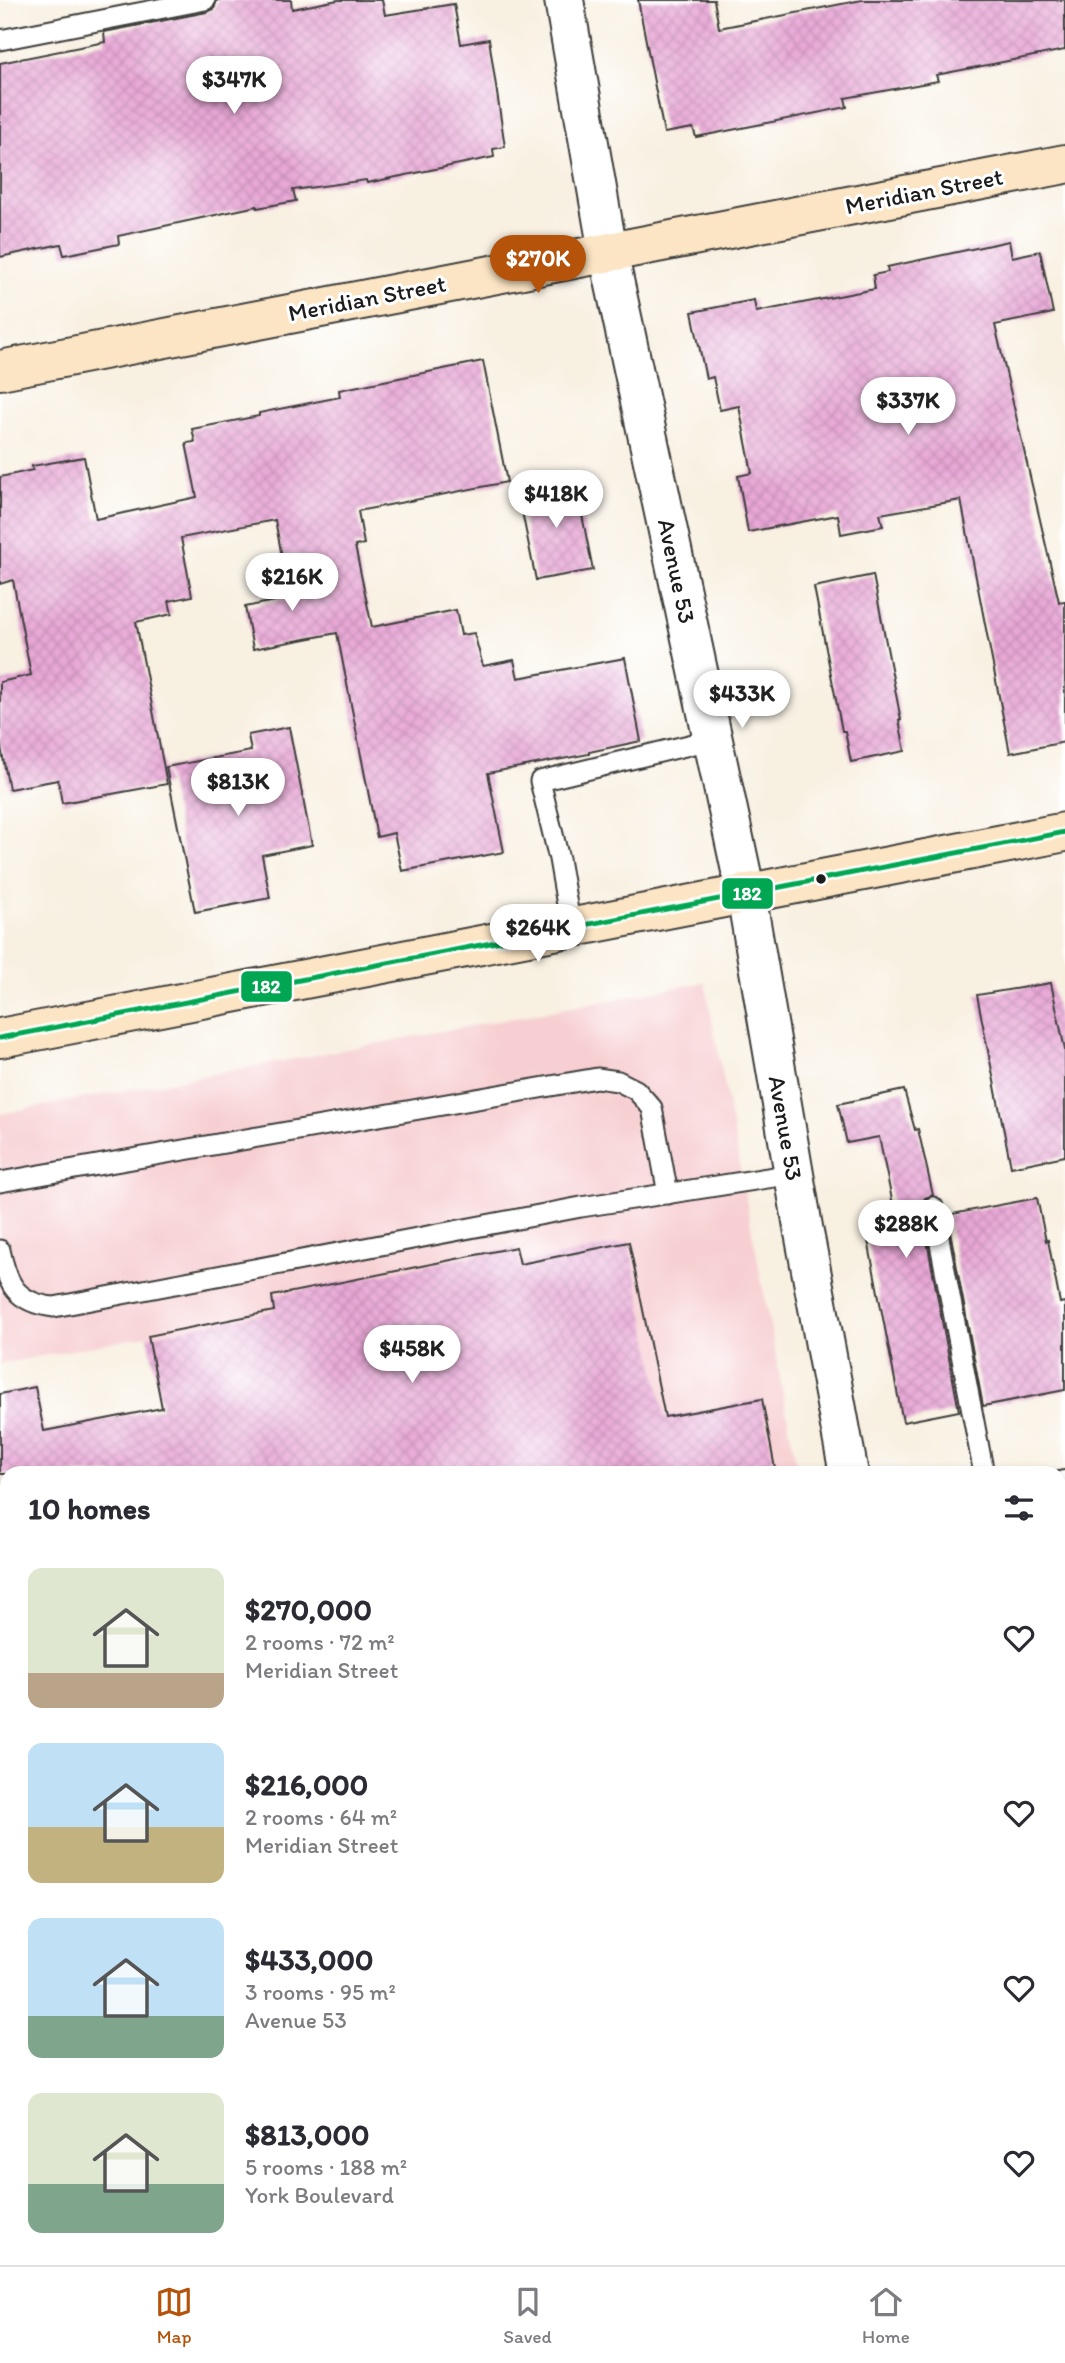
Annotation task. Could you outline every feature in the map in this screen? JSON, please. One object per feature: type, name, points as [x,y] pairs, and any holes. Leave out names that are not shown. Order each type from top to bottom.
[{"type":"main road","name":"Meridian Street","points":[[0,370],[1065,164]]},
{"type":"main road","points":[[0,1038],[1065,832]]},
{"type":"street","name":"Avenue 53","points":[[564,0],[608,252],[746,894],[793,1174],[848,1466]]},
{"type":"lane","points":[[0,40],[205,0]]},
{"type":"lane","points":[[570,928],[559,859],[540,780],[714,739]]},
{"type":"lane","points":[[0,1182],[597,1078],[618,1081],[636,1090],[652,1108],[668,1194]]},
{"type":"lane","points":[[0,1250],[5,1276],[22,1297],[36,1305],[54,1307],[581,1207],[793,1174]]},
{"type":"lane","points":[[933,1207],[982,1466]]},
{"type":"shaded area","points":[[705,982],[797,1466],[203,1466],[177,1330],[0,1364],[0,1114]]},
{"type":"building","points":[[217,0],[291,0],[292,9],[338,0],[382,0],[385,15],[454,4],[461,44],[489,39],[505,147],[493,149],[494,157],[367,183],[366,180],[293,190],[296,201],[257,206],[118,236],[119,244],[64,255],[61,244],[0,257],[0,63],[105,42],[104,32],[207,12],[214,9]]},
{"type":"building","points":[[638,0],[714,0],[719,28],[862,0],[1065,0],[1065,50],[936,75],[938,81],[845,98],[847,107],[696,137],[693,128],[664,133]]},
{"type":"building","points":[[1009,241],[1012,257],[1040,251],[1053,313],[995,325],[1059,602],[1065,601],[1065,742],[1010,753],[961,500],[880,514],[883,526],[841,534],[838,515],[748,532],[738,476],[752,473],[739,406],[720,410],[713,377],[706,379],[692,312],[754,300],[756,312],[875,289],[873,275],[888,272],[887,267]]},
{"type":"building","points":[[483,361],[507,482],[358,511],[364,544],[355,546],[372,627],[456,610],[461,635],[474,633],[483,666],[514,660],[518,678],[625,658],[641,741],[488,773],[504,852],[402,871],[394,833],[377,837],[337,633],[253,649],[245,607],[290,598],[275,520],[181,538],[192,596],[169,601],[172,614],[136,622],[167,784],[62,803],[58,780],[9,789],[0,742],[0,682],[31,675],[13,580],[0,584],[0,477],[33,470],[32,466],[84,457],[96,519],[197,497],[186,443],[195,442],[192,429],[340,397],[339,390]]},
{"type":"building","points":[[575,480],[593,570],[536,580],[518,492]]},
{"type":"building","points":[[873,575],[905,751],[851,762],[845,731],[842,731],[814,587]]},
{"type":"building","points":[[289,727],[312,845],[262,855],[270,898],[195,912],[166,767],[251,751],[248,735]]},
{"type":"building","points":[[1051,983],[1065,1050],[1065,1156],[1011,1167],[977,995]]},
{"type":"building","points":[[904,1090],[915,1130],[918,1129],[933,1195],[925,1198],[921,1209],[959,1411],[903,1422],[866,1230],[897,1224],[879,1137],[847,1143],[838,1104]]},
{"type":"building","points":[[1037,1198],[1060,1303],[1065,1302],[1065,1390],[983,1406],[947,1215]]},
{"type":"building","points":[[629,1242],[665,1417],[762,1399],[775,1466],[0,1466],[0,1394],[35,1387],[44,1431],[162,1408],[148,1336],[274,1311],[272,1296],[516,1247],[520,1264]]},
{"type":"transit line","name":"182","points":[[0,1038],[1065,832]]}]
